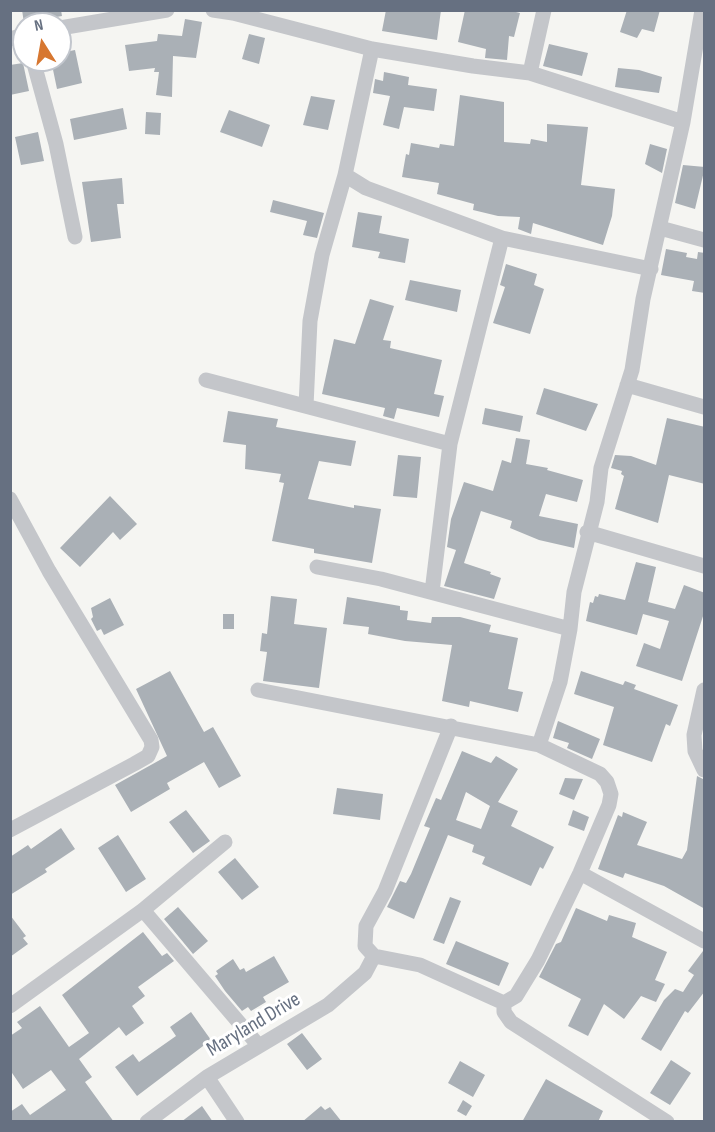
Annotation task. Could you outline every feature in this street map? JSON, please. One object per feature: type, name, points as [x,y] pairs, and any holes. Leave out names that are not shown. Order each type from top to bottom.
[{"type":"street","points":[[72,26],[167,10]]},
{"type":"street","points":[[213,10],[372,49],[530,73],[683,122]]},
{"type":"street","points":[[530,73],[544,10]]},
{"type":"street","points":[[539,745],[560,682],[574,592],[587,532],[597,501],[603,458],[632,370],[643,300],[683,122],[699,65],[702,10]]},
{"type":"street","points":[[306,406],[310,321],[322,255],[345,175],[372,49]]},
{"type":"street","points":[[36,72],[56,144],[75,237]]},
{"type":"street","points":[[345,175],[366,188],[502,238],[651,269]]},
{"type":"street","points":[[660,228],[705,240]]},
{"type":"street","points":[[432,592],[450,444],[502,238]]},
{"type":"street","points":[[206,380],[450,444]]},
{"type":"street","points":[[627,385],[705,407]]},
{"type":"street","points":[[10,499],[55,580],[151,740],[152,747],[148,756],[10,830]]},
{"type":"street","points":[[587,532],[705,567]]},
{"type":"street","points":[[317,567],[381,579],[570,629]]},
{"type":"street","points":[[258,690],[539,745],[600,774],[608,782],[611,794],[609,805],[580,873],[538,960],[516,996],[504,1003]]},
{"type":"street","points":[[705,690],[694,735],[694,751],[705,770]]},
{"type":"street","points":[[451,726],[386,891],[366,926],[365,946],[374,956],[420,965],[504,1003]]},
{"type":"street","points":[[10,1006],[143,910],[225,842]]},
{"type":"street","points":[[580,873],[705,940]]},
{"type":"street","points":[[143,910],[259,1046]]},
{"type":"street","name":"Maryland Drive","points":[[147,1122],[207,1077],[335,1000],[365,973],[374,956]]},
{"type":"street","points":[[504,1003],[504,1012],[511,1022],[667,1122]]},
{"type":"street","points":[[207,1077],[237,1122]]},
{"type":"building","points":[[22,10],[61,10],[61,12],[22,12]]},
{"type":"building","points":[[386,10],[441,10],[437,40],[382,31]]},
{"type":"building","points":[[465,10],[508,10],[520,13],[514,37],[509,36],[507,60],[485,58],[486,49],[458,42]]},
{"type":"building","points":[[627,10],[660,10],[654,32],[642,29],[637,38],[620,32]]},
{"type":"building","points":[[185,19],[202,22],[196,58],[173,56],[172,97],[156,95],[159,72],[154,72],[155,68],[129,71],[125,45],[157,41],[158,34],[182,36]]},
{"type":"building","points":[[249,34],[265,38],[259,64],[242,59]]},
{"type":"building","points":[[549,44],[588,53],[582,76],[543,66]]},
{"type":"building","points":[[75,50],[82,83],[57,89],[53,72],[72,72],[72,51]]},
{"type":"building","points":[[10,65],[12,65],[12,72],[25,72],[29,91],[10,95]]},
{"type":"building","points":[[618,68],[639,70],[662,77],[659,93],[615,87]]},
{"type":"building","points":[[384,72],[409,77],[408,85],[437,89],[434,111],[404,107],[399,129],[383,125],[390,96],[373,93],[375,79],[383,81]]},
{"type":"building","points":[[460,95],[504,102],[504,142],[530,144],[531,139],[547,142],[547,124],[588,127],[581,185],[615,189],[612,216],[603,245],[533,223],[531,234],[518,229],[520,217],[498,216],[473,210],[474,204],[437,194],[439,183],[402,177],[406,154],[409,155],[411,143],[439,148],[440,144],[454,146]]},
{"type":"building","points":[[311,96],[335,100],[328,130],[303,125]]},
{"type":"building","points":[[123,108],[127,129],[74,140],[70,119]]},
{"type":"building","points":[[229,110],[270,125],[262,147],[220,132]]},
{"type":"building","points":[[146,112],[161,113],[160,135],[145,134]]},
{"type":"building","points":[[38,132],[44,161],[21,165],[15,137]]},
{"type":"building","points":[[650,144],[667,149],[662,173],[645,164]]},
{"type":"building","points":[[683,165],[705,167],[695,209],[675,203]]},
{"type":"building","points":[[122,178],[124,204],[117,204],[121,238],[91,242],[82,182]]},
{"type":"building","points":[[273,200],[324,213],[317,238],[303,235],[307,221],[270,212]]},
{"type":"building","points":[[358,212],[382,216],[379,233],[409,239],[405,263],[378,258],[380,252],[352,247]]},
{"type":"building","points":[[666,249],[687,253],[686,257],[697,259],[698,252],[705,253],[705,293],[692,291],[694,281],[661,275]]},
{"type":"building","points":[[506,264],[537,274],[534,285],[544,289],[530,334],[493,323],[505,287],[500,285]]},
{"type":"building","points":[[410,280],[461,290],[457,312],[405,300]]},
{"type":"building","points":[[370,299],[394,306],[383,340],[391,341],[390,348],[442,360],[434,394],[444,396],[439,417],[397,408],[394,419],[383,416],[385,408],[322,394],[334,339],[355,344]]},
{"type":"building","points":[[544,388],[598,404],[586,431],[536,414]]},
{"type":"building","points":[[485,408],[523,416],[520,432],[482,424]]},
{"type":"building","points":[[228,411],[278,419],[276,427],[356,441],[351,466],[319,461],[308,499],[354,508],[354,505],[381,509],[372,563],[314,553],[314,549],[272,541],[284,483],[279,482],[281,474],[245,469],[246,445],[223,442]]},
{"type":"building","points":[[667,418],[705,427],[705,484],[669,475],[658,523],[615,509],[624,476],[621,474],[622,471],[611,468],[615,455],[631,456],[656,465]]},
{"type":"building","points":[[516,438],[530,440],[526,464],[548,468],[547,470],[583,480],[577,502],[546,494],[539,516],[578,524],[574,548],[539,540],[510,528],[512,521],[481,511],[464,563],[491,572],[490,574],[501,578],[494,599],[444,586],[456,550],[447,547],[451,519],[464,482],[493,491],[502,460],[511,463]]},
{"type":"building","points":[[398,455],[421,457],[417,498],[393,496]]},
{"type":"building","points":[[110,496],[137,524],[120,540],[113,532],[80,567],[60,548]]},
{"type":"building","points":[[636,562],[656,567],[648,602],[675,609],[684,585],[705,593],[705,610],[682,681],[636,666],[644,643],[660,649],[669,621],[643,614],[637,635],[586,621],[590,602],[593,603],[595,596],[598,597],[599,594],[625,600]]},
{"type":"building","points":[[271,596],[297,599],[294,624],[327,628],[319,688],[263,681],[267,652],[260,651],[262,633],[267,634]]},
{"type":"building","points":[[347,597],[400,606],[400,610],[408,611],[407,620],[431,623],[432,617],[460,617],[491,625],[489,632],[518,638],[508,689],[523,692],[518,712],[470,701],[469,707],[442,701],[452,645],[405,641],[368,634],[369,627],[343,624]]},
{"type":"building","points":[[110,598],[124,625],[104,635],[101,629],[97,631],[91,619],[93,617],[91,608]]},
{"type":"building","points":[[223,614],[234,614],[234,629],[223,629]]},
{"type":"building","points":[[170,671],[204,732],[213,727],[241,776],[219,788],[204,762],[167,783],[170,789],[131,812],[115,785],[167,756],[136,689]]},
{"type":"building","points":[[581,671],[623,685],[625,681],[636,685],[634,689],[678,705],[670,726],[666,724],[652,762],[603,745],[614,707],[574,694]]},
{"type":"building","points":[[558,721],[600,739],[592,759],[567,748],[569,743],[553,738]]},
{"type":"building","points":[[462,751],[491,763],[496,756],[518,769],[498,802],[518,811],[511,826],[554,847],[543,869],[540,867],[531,886],[482,864],[485,857],[472,852],[474,845],[448,835],[414,919],[387,907],[400,881],[406,883],[411,874],[430,828],[424,826],[436,798],[441,800]],"holes":[[[466,792],[490,806],[481,829],[456,820]]]},
{"type":"building","points":[[697,776],[705,780],[705,909],[664,886],[625,873],[623,878],[598,869],[618,815],[622,817],[623,812],[647,822],[637,845],[682,859],[687,850]]},
{"type":"building","points":[[565,778],[583,779],[574,800],[559,794]]},
{"type":"building","points":[[337,788],[383,794],[380,820],[333,814]]},
{"type":"building","points":[[186,810],[210,841],[193,853],[169,822]]},
{"type":"building","points":[[573,810],[589,817],[584,831],[568,825]]},
{"type":"building","points":[[61,828],[75,849],[45,869],[47,872],[10,895],[10,857],[28,845],[31,849]]},
{"type":"building","points":[[118,835],[146,879],[126,892],[98,848]]},
{"type":"building","points":[[235,858],[259,887],[242,900],[218,872]]},
{"type":"building","points":[[450,897],[461,901],[444,944],[433,940]]},
{"type":"building","points":[[178,907],[208,941],[193,954],[164,919]]},
{"type":"building","points":[[576,908],[607,921],[609,915],[636,923],[632,937],[667,952],[655,980],[665,984],[656,1002],[641,996],[624,1019],[604,1004],[588,1036],[568,1026],[581,999],[539,977],[556,944],[561,942]]},
{"type":"building","points":[[10,915],[26,936],[23,938],[28,944],[10,957]]},
{"type":"building","points":[[143,932],[162,956],[167,953],[174,961],[138,987],[145,996],[132,1006],[144,1023],[126,1036],[119,1027],[79,1059],[92,1077],[85,1082],[114,1122],[10,1122],[10,1112],[22,1104],[30,1115],[66,1090],[51,1070],[23,1089],[10,1070],[10,1036],[22,1028],[17,1022],[40,1006],[69,1047],[89,1033],[62,995]]},
{"type":"building","points":[[456,941],[509,963],[499,986],[446,964]]},
{"type":"building","points":[[703,951],[705,991],[688,1013],[685,1011],[661,1051],[641,1039],[664,1000],[675,989],[683,992],[694,975],[688,971]]},
{"type":"building","points":[[274,956],[289,982],[263,997],[266,1002],[251,1011],[248,1007],[242,1011],[215,976],[218,974],[216,971],[233,959],[240,970],[244,968],[246,972]]},
{"type":"building","points":[[191,1012],[211,1040],[137,1096],[115,1067],[133,1054],[139,1062],[176,1036],[170,1027]]},
{"type":"building","points":[[302,1033],[322,1059],[307,1070],[287,1044]]},
{"type":"building","points":[[671,1060],[691,1073],[670,1105],[650,1093]]},
{"type":"building","points":[[460,1061],[485,1075],[473,1097],[448,1083]]},
{"type":"building","points":[[546,1079],[603,1111],[598,1122],[522,1122]]},
{"type":"building","points":[[463,1100],[472,1106],[466,1116],[457,1111]]},
{"type":"building","points":[[202,1106],[213,1122],[181,1122]]},
{"type":"building","points":[[321,1106],[325,1110],[330,1107],[342,1122],[302,1122]]}]
